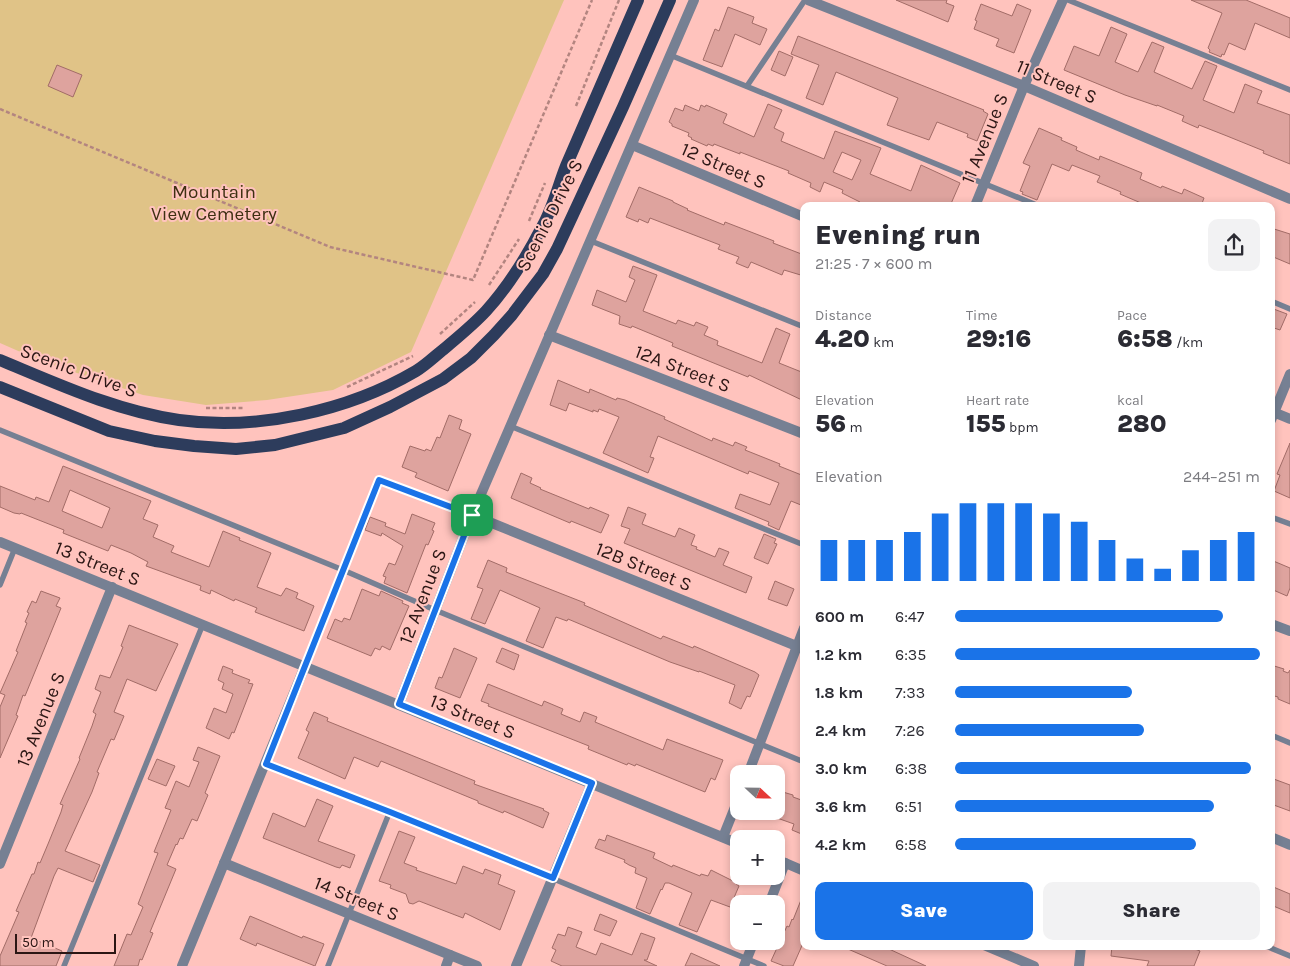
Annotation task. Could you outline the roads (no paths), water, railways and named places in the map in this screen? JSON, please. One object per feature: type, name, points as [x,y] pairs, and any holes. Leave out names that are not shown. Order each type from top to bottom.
[{"type":"main road","name":"Scenic Drive S","points":[[0,360],[109,404],[177,420],[213,424],[289,417],[340,404],[384,387],[418,370],[458,338],[486,311],[517,270],[539,233],[638,0]]},
{"type":"main road","name":"Scenic Drive S","points":[[0,387],[109,431],[155,441],[236,449],[275,444],[344,428],[390,407],[443,379],[471,358],[494,336],[543,274],[557,249],[623,107],[670,0]]},
{"type":"street","points":[[549,335],[694,0]]},
{"type":"street","name":"11 Street S","points":[[808,0],[1024,86],[1290,199]]},
{"type":"street","name":"11 Avenue S","points":[[977,202],[1024,86],[1063,0]]},
{"type":"street","name":"12 Street S","points":[[632,145],[800,215]]},
{"type":"street","name":"12 Avenue S","points":[[399,704],[472,515],[549,335]]},
{"type":"street","name":"12A Street S","points":[[549,335],[800,432]]},
{"type":"street","points":[[1275,407],[1290,374]]},
{"type":"street","points":[[1275,415],[1290,419]]},
{"type":"street","name":"12B Street S","points":[[472,515],[800,647]]},
{"type":"street","name":"13 Street S","points":[[0,542],[730,840]]},
{"type":"street","name":"13 Avenue S","points":[[0,864],[112,587]]},
{"type":"street","points":[[1275,626],[1290,632]]},
{"type":"street","points":[[751,765],[800,647]]},
{"type":"street","points":[[182,966],[305,666]]},
{"type":"street","points":[[516,966],[592,783]]},
{"type":"street","points":[[723,837],[730,820]]},
{"type":"street","points":[[1275,839],[1290,845]]},
{"type":"street","name":"14 Street S","points":[[224,863],[477,966]]},
{"type":"street","points":[[785,863],[800,869]]},
{"type":"street","points":[[745,962],[750,950]]},
{"type":"street","points":[[996,950],[1034,966]]},
{"type":"street","points":[[1079,966],[1081,950]]},
{"type":"street","points":[[446,966],[450,956]]},
{"type":"lane","points":[[747,86],[804,0]]},
{"type":"lane","points":[[1068,0],[1290,90]]},
{"type":"lane","points":[[670,55],[1029,202]]},
{"type":"lane","points":[[591,241],[800,325]]},
{"type":"lane","points":[[1275,302],[1290,308]]},
{"type":"lane","points":[[510,426],[800,543]]},
{"type":"lane","points":[[0,430],[343,570],[435,610],[800,760]]},
{"type":"lane","points":[[305,666],[379,480],[472,515]]},
{"type":"lane","points":[[1275,518],[1290,524]]},
{"type":"lane","points":[[0,585],[15,548]]},
{"type":"lane","points":[[64,966],[203,624]]},
{"type":"lane","points":[[1275,737],[1290,743]]},
{"type":"lane","points":[[266,764],[553,878],[745,962],[764,966]]},
{"type":"lane","points":[[328,966],[390,812]]},
{"type":"lane","points":[[1275,950],[1290,956]]},
{"type":"park label","name":"Mountain View Cemetery","points":[[214,202]]}]
